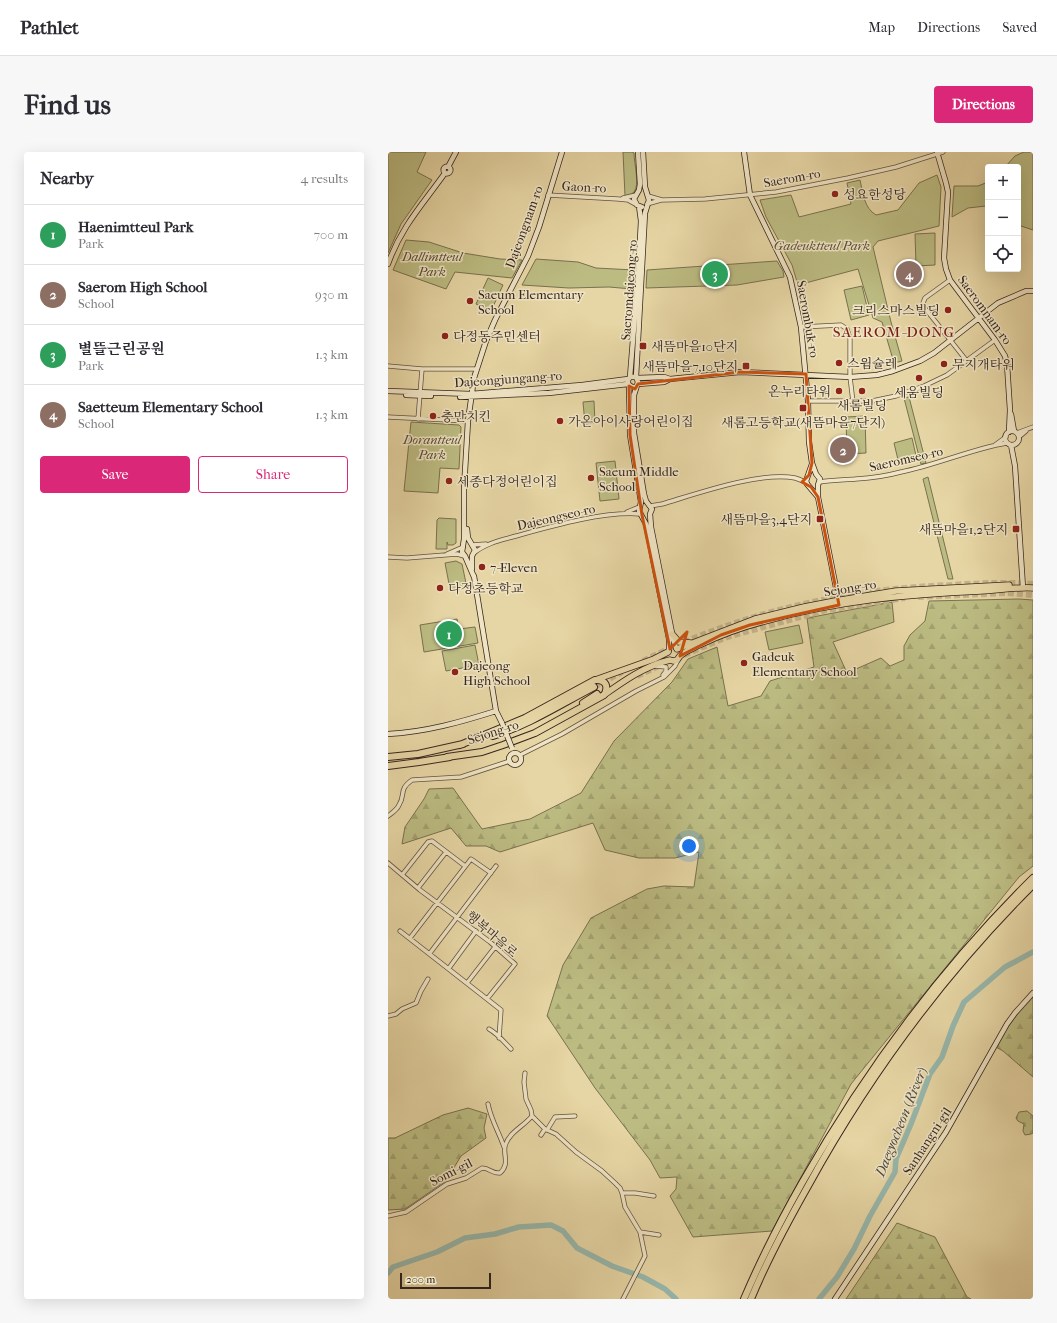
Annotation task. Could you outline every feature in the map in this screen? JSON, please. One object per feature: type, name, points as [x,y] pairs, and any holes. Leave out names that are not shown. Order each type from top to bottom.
[{"type":"highway","points":[[447,757],[482,752],[503,746],[535,733],[604,695],[607,690],[604,682],[601,680],[595,680],[525,718],[460,745]]},
{"type":"highway","name":"Sejong-ro","points":[[388,757],[418,754],[460,745],[508,731],[535,719],[594,687]]},
{"type":"highway","name":"Sejong-ro","points":[[388,766],[447,757],[479,750],[511,740],[546,724],[597,694]]},
{"type":"highway","points":[[750,1299],[753,1286],[785,1213],[827,1139],[879,1061],[919,1006],[970,945],[1033,878]]},
{"type":"highway","points":[[744,1299],[753,1286],[832,1142],[884,1063],[923,1008],[973,948],[1033,885]]},
{"type":"main road","name":"Sejong-ro","points":[[677,649],[755,619],[804,607],[896,592],[1023,586],[1033,584]]},
{"type":"main road","name":"Sejong-ro","points":[[1023,586],[1033,588]]},
{"type":"main road","name":"Sejong-ro","points":[[680,657],[693,648],[721,635],[750,625],[839,602]]},
{"type":"main road","points":[[672,634],[679,642],[686,644],[691,643]]},
{"type":"main road","points":[[595,680],[654,659],[672,648],[679,651],[680,657],[675,661],[671,660],[650,666],[624,680],[604,695]]},
{"type":"main road","points":[[668,651],[668,657],[671,660]]},
{"type":"street","points":[[388,264],[408,222],[445,173],[444,169],[448,167],[456,152]]},
{"type":"street","name":"Dajeongnam-ro","points":[[465,518],[464,488],[468,421],[476,369],[495,320],[528,256],[539,228],[562,152]]},
{"type":"street","name":"Saerombuk-ro","points":[[744,152],[750,195],[790,276],[801,327],[808,401],[809,442],[812,463],[816,474]]},
{"type":"street","name":"Saerom-ro","points":[[647,195],[662,200],[704,199],[776,192],[896,167],[943,152]]},
{"type":"street","points":[[638,206],[634,199],[640,184],[641,153]]},
{"type":"street","points":[[641,153],[645,187],[649,200],[647,204]]},
{"type":"street","name":"Saeromnam-ro","points":[[937,153],[948,192],[944,258],[946,269],[950,280],[995,340],[1005,356],[1007,364],[1010,410],[1015,434]]},
{"type":"street","points":[[618,199],[641,192],[647,195]]},
{"type":"street","name":"Gaon-ro","points":[[548,195],[618,199]]},
{"type":"street","points":[[618,199],[628,200],[642,207],[662,200]]},
{"type":"street","name":"Saeromdajeong-ro","points":[[633,378],[645,213],[647,204]]},
{"type":"street","name":"Saeromdajeong-ro","points":[[633,378],[641,222],[638,206]]},
{"type":"street","points":[[950,280],[925,298],[923,303],[924,307],[966,360]]},
{"type":"street","points":[[670,379],[740,372],[850,377],[877,375],[910,366],[934,353],[998,303],[1026,291],[1033,291]]},
{"type":"street","points":[[801,327],[841,325],[848,329],[850,339],[850,377],[853,402]]},
{"type":"street","points":[[808,401],[872,402],[908,392],[947,375],[995,340]]},
{"type":"street","points":[[388,366],[422,369],[476,369]]},
{"type":"street","points":[[418,419],[422,369]]},
{"type":"street","name":"Dajeongjungang-ro","points":[[471,396],[633,378],[664,377],[670,379]]},
{"type":"street","points":[[633,378],[637,385],[634,395],[634,433],[644,494],[650,508],[651,527],[672,634],[677,649]]},
{"type":"street","points":[[633,378],[629,385],[630,434],[640,506],[639,511],[646,524],[669,639],[668,651]]},
{"type":"street","name":"Dajeongjungang-ro","points":[[388,393],[471,396],[550,393],[664,382],[670,379]]},
{"type":"street","points":[[388,417],[468,421]]},
{"type":"street","points":[[995,445],[1006,437],[1033,427]]},
{"type":"street","points":[[995,445],[1018,442],[1015,434]]},
{"type":"street","points":[[1006,437],[1011,444],[1015,466],[1023,586]]},
{"type":"street","name":"Saeromseo-ro","points":[[819,482],[879,477],[923,468],[995,445]]},
{"type":"street","points":[[812,463],[807,479],[810,487],[818,497]]},
{"type":"street","points":[[650,508],[743,482],[767,478],[807,479],[813,474],[816,474],[819,482],[818,497],[839,602]]},
{"type":"street","points":[[810,487],[814,487],[819,482]]},
{"type":"street","points":[[620,514],[644,503],[650,508]]},
{"type":"street","points":[[620,514],[647,516],[650,508]]},
{"type":"street","name":"Dajeongseo-ro","points":[[497,542],[559,525],[620,514]]},
{"type":"street","points":[[465,518],[468,538],[475,550],[473,555],[474,578],[496,710],[513,750],[520,755]]},
{"type":"street","points":[[465,518],[462,552],[474,578]]},
{"type":"street","points":[[445,555],[471,545],[497,542]]},
{"type":"street","points":[[388,557],[407,558],[457,554],[465,556],[473,555],[480,548],[497,542]]},
{"type":"street","points":[[520,755],[569,730],[668,674],[680,657]]},
{"type":"street","points":[[661,677],[670,668],[671,660]]},
{"type":"street","points":[[650,666],[666,667],[666,671],[661,677]]},
{"type":"street","points":[[388,734],[417,732],[438,728],[455,724],[496,710]]},
{"type":"street","points":[[510,761],[510,756],[513,750]]},
{"type":"street","points":[[510,761],[513,764],[518,764],[521,758],[520,755]]},
{"type":"street","points":[[388,816],[400,804],[403,790],[412,780],[461,777],[510,761]]},
{"type":"street","points":[[402,875],[428,842],[432,841],[465,866]]},
{"type":"street","points":[[418,888],[446,852]]},
{"type":"street","points":[[410,938],[471,859],[491,873]]},
{"type":"street","name":"행복마을로","points":[[388,863],[418,888],[476,931],[515,964],[487,999]]},
{"type":"street","points":[[430,953],[496,866]]},
{"type":"street","points":[[400,931],[501,1010],[501,1031],[499,1038]]},
{"type":"street","points":[[449,968],[476,931]]},
{"type":"street","points":[[468,983],[495,947]]},
{"type":"street","points":[[388,1016],[396,1014],[416,1003],[428,979]]},
{"type":"street","name":"Sanhangni-gil","points":[[835,1299],[943,1138],[1014,1013],[1033,993]]},
{"type":"street","points":[[489,1029],[495,1032],[511,1049]]},
{"type":"street","points":[[525,1073],[524,1082],[526,1099],[532,1116],[546,1130],[556,1134],[620,1188],[625,1207],[640,1232],[645,1256],[624,1297]]},
{"type":"street","name":"Somi-gil","points":[[388,1216],[406,1212],[447,1184],[466,1178],[482,1168],[500,1173],[504,1168],[506,1155],[499,1132],[491,1118],[488,1104]]},
{"type":"street","points":[[504,1147],[510,1135],[525,1124],[532,1116]]},
{"type":"street","points":[[542,1135],[555,1117],[575,1116]]},
{"type":"street","points":[[622,1193],[635,1193],[654,1196]]},
{"type":"street","points":[[640,1232],[659,1235]]},
{"type":"highlighted area","points":[[740,372],[806,374],[812,463],[809,475],[802,482],[811,487],[818,497],[839,605],[750,625],[721,635],[680,656],[687,632],[670,649],[642,515],[630,435],[629,386],[635,389],[638,384]]},
{"type":"green space","points":[[388,152],[426,152],[417,172],[432,180],[401,224],[388,253]]},
{"type":"green space","points":[[623,152],[634,153],[637,179],[636,189],[634,192],[625,196]]},
{"type":"green space","points":[[1024,152],[1033,152],[1033,230],[1021,226],[1021,164],[1008,164],[1015,156]]},
{"type":"green space","name":"Gadeuktteul Park","points":[[937,175],[941,187],[939,226],[878,241],[873,247],[902,361],[894,363],[882,322],[873,318],[858,269],[798,285],[792,265],[766,217],[760,200],[791,195],[799,217],[851,204],[847,183],[860,180],[866,204],[876,215],[898,210],[919,183]]},
{"type":"green space","points":[[985,183],[985,206],[968,208],[952,217],[954,186],[978,186]]},
{"type":"green space","points":[[935,233],[935,265],[916,266],[915,234]]},
{"type":"green space","name":"Dallimtteul Park","points":[[406,240],[429,242],[463,253],[500,259],[522,260],[512,278],[455,272],[446,289],[393,270]]},
{"type":"green space","points":[[536,259],[578,262],[596,268],[634,270],[632,289],[609,287],[569,288],[522,285]]},
{"type":"green space","points":[[777,261],[783,271],[784,277],[737,285],[646,288],[647,270]]},
{"type":"green space","points":[[488,278],[503,285],[491,311],[476,304]]},
{"type":"green space","points":[[862,286],[869,315],[851,320],[844,290]]},
{"type":"green space","points":[[909,397],[926,463],[921,464],[904,398]]},
{"type":"green space","points":[[594,401],[595,423],[585,424],[583,402]]},
{"type":"green space","points":[[865,416],[866,453],[847,454],[846,417]]},
{"type":"green space","name":"Dorantteul Park","points":[[411,422],[459,425],[461,427],[459,469],[440,468],[438,493],[404,491]]},
{"type":"green space","points":[[912,438],[917,460],[899,464],[894,443]]},
{"type":"green space","points":[[615,461],[619,499],[600,501],[596,463]]},
{"type":"green space","points":[[928,477],[953,579],[948,579],[923,479]]},
{"type":"green space","points":[[439,518],[456,519],[456,543],[453,545],[448,545],[447,542],[447,549],[436,549],[437,520]]},
{"type":"green space","points":[[456,561],[462,564],[467,588],[453,591],[450,589],[445,563]]},
{"type":"green space","points":[[1033,600],[1033,866],[1019,877],[851,1084],[772,1231],[693,1237],[670,1196],[676,1189],[677,1177],[660,1178],[650,1160],[595,1088],[547,1016],[563,965],[591,918],[647,889],[664,886],[694,887],[699,852],[675,858],[639,858],[605,850],[593,823],[500,852],[486,846],[466,846],[451,828],[402,844],[405,827],[429,789],[453,788],[482,829],[530,819],[581,793],[614,741],[672,682],[688,659],[717,647],[728,706],[761,696],[770,681],[814,667],[807,618],[892,602],[894,622],[833,642],[847,673],[881,658],[890,666],[904,660],[904,646],[910,635],[925,621],[929,601]]},
{"type":"green space","points":[[457,619],[459,629],[475,627],[478,643],[424,652],[420,625]]},
{"type":"green space","points":[[799,625],[803,643],[769,650],[765,632]]},
{"type":"green space","points":[[475,645],[479,665],[446,671],[442,651]]},
{"type":"green space","points":[[1033,993],[1033,1077],[1003,1051],[994,1046]]},
{"type":"green space","points":[[468,1108],[487,1114],[484,1128],[486,1138],[461,1156],[446,1181],[405,1209],[388,1210],[388,1138],[395,1138],[443,1115]]},
{"type":"green space","points":[[1027,1111],[1033,1116],[1033,1133],[1025,1135],[1023,1131],[1024,1124],[1016,1118],[1019,1112]]},
{"type":"green space","points":[[897,1223],[935,1237],[967,1297],[971,1299],[846,1299]]},
{"type":"waterway","name":"Daegyocheon (River)","points":[[819,1299],[837,1277],[854,1249],[870,1216],[895,1172],[896,1159],[930,1074],[942,1057],[953,1026],[964,1002],[1005,967],[1033,952]]},
{"type":"waterway","name":"Daegyocheon (River)","points":[[388,1273],[393,1267],[437,1252],[465,1238],[495,1234],[519,1227],[551,1225],[563,1231],[577,1248],[612,1266],[643,1277],[665,1289],[676,1299]]},
{"type":"tunnel","points":[[643,661],[717,629],[793,606],[832,598],[911,587],[982,583],[1033,584]]},
{"type":"tunnel","points":[[918,597],[1007,593],[1033,595]]},
{"type":"tunnel","points":[[684,655],[727,637],[826,610],[905,598]]},
{"type":"tunnel","points":[[637,676],[661,665]]},
{"type":"tunnel","points":[[594,687],[622,672]]},
{"type":"place","name":"성요한성당","points":[[835,194]]},
{"type":"place","name":"별뜰근린공원","points":[[715,274]]},
{"type":"place","name":"Saetteum Elementary School","points":[[909,274]]},
{"type":"place","name":"Saeum Elementary School","points":[[470,301]]},
{"type":"place","name":"크리스마스빌딩","points":[[948,310]]},
{"type":"place","name":"다정동주민센터","points":[[445,336]]},
{"type":"place","name":"새뜸마을10단지","points":[[643,346]]},
{"type":"place","name":"스윔슐레","points":[[839,363]]},
{"type":"place","name":"무지개타워","points":[[944,364]]},
{"type":"place","name":"새뜸마을7,10단지","points":[[746,366]]},
{"type":"place","name":"세움빌딩","points":[[919,378]]},
{"type":"place","name":"온누리타워","points":[[839,391]]},
{"type":"place","name":"새롬빌딩","points":[[862,391]]},
{"type":"place","name":"새롬고등학교(새뜸마을7단지)","points":[[803,408]]},
{"type":"place","name":"충만치킨","points":[[433,416]]},
{"type":"place","name":"가온아이사랑어린이집","points":[[560,421]]},
{"type":"place","name":"Saerom High School","points":[[843,450]]},
{"type":"place","name":"Saeum Middle School","points":[[591,478]]},
{"type":"place","name":"세종다정어린이집","points":[[449,481]]},
{"type":"place","name":"새뜸마을3,4단지","points":[[820,519]]},
{"type":"place","name":"새뜸마을1,2단지","points":[[1016,529]]},
{"type":"place","name":"7-Eleven","points":[[482,567]]},
{"type":"place","name":"다정초등학교","points":[[440,588]]},
{"type":"place","name":"Haenimtteul Park","points":[[449,634]]},
{"type":"place","name":"Gadeuk Elementary School","points":[[744,663]]},
{"type":"place","name":"Dajeong High School","points":[[455,672]]},
{"type":"district","name":"SAEROM-DONG","points":[[894,332]]}]
